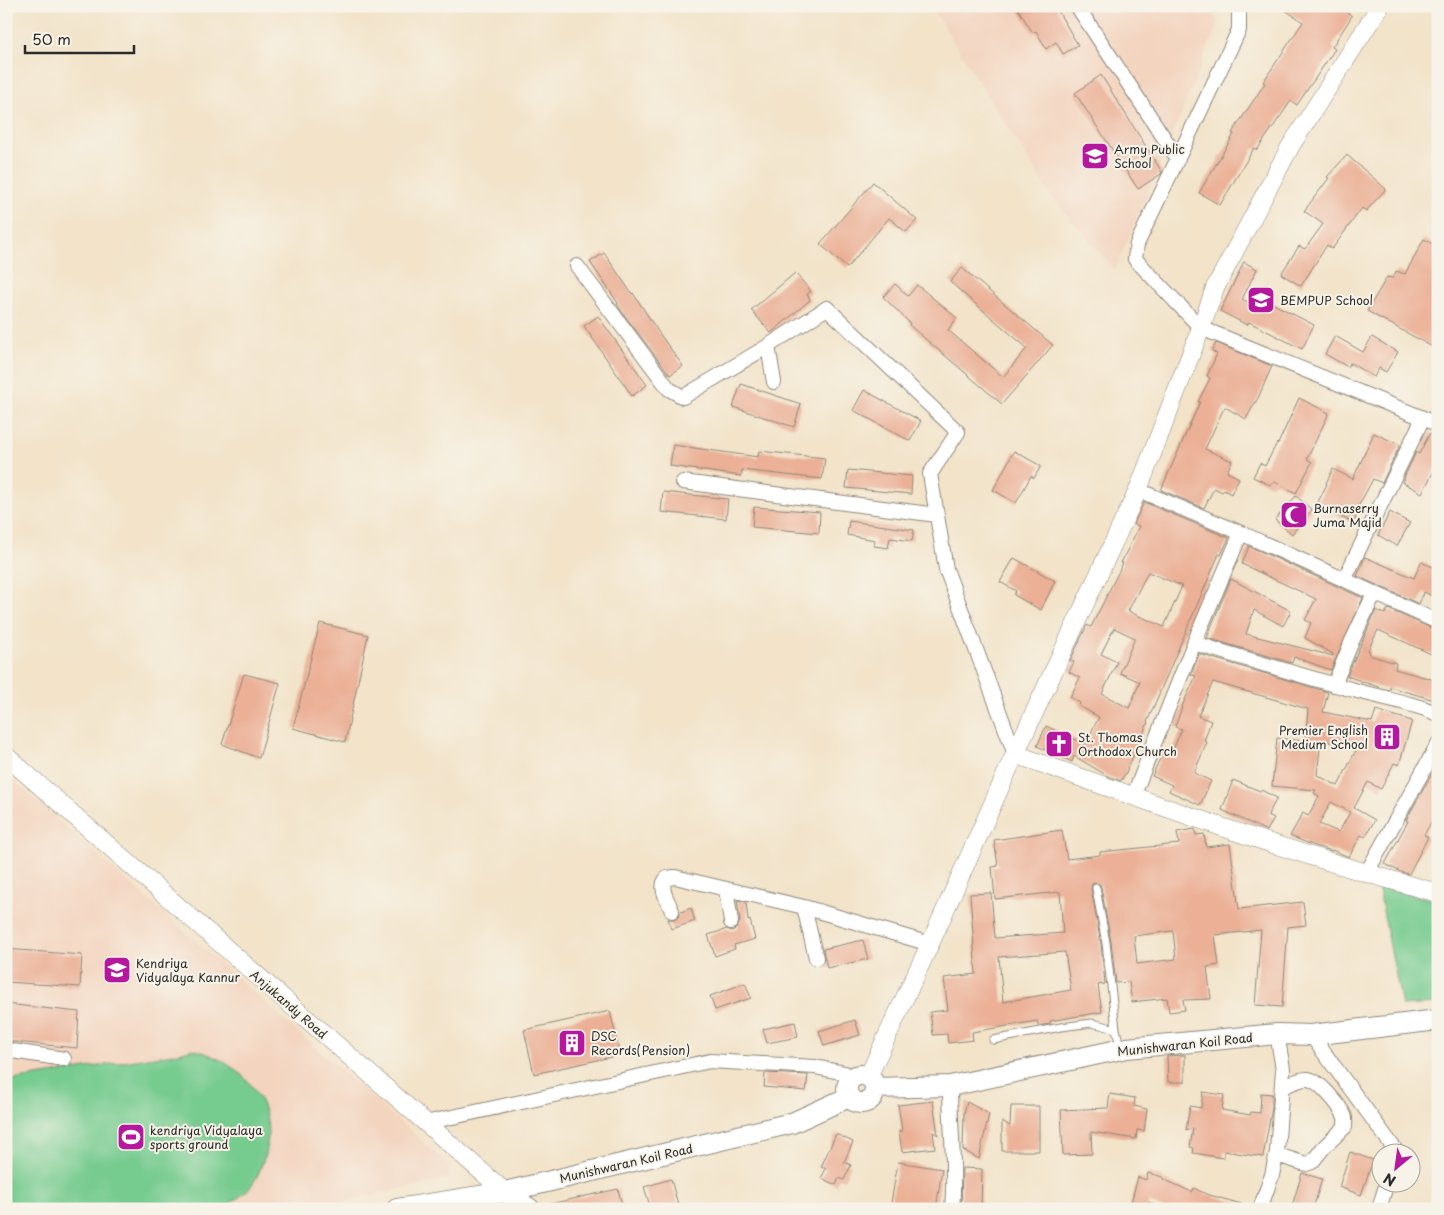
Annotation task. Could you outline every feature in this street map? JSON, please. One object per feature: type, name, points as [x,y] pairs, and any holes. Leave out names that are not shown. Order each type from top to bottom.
[{"type":"main road","name":"Munishwaran Koil Road","points":[[397,1209],[505,1192],[792,1123],[861,1085],[950,1086],[1121,1050],[1277,1034],[1311,1035],[1438,1020]]},
{"type":"main road","points":[[505,1192],[530,1209]]},
{"type":"street","points":[[1078,6],[1178,159]]},
{"type":"street","points":[[1239,6],[1239,30],[1136,244],[1135,259],[1201,328],[1438,425]]},
{"type":"street","points":[[425,1123],[710,1061],[754,1062],[815,1067],[845,1073],[861,1085],[930,944],[1015,754],[1138,490],[1201,328],[1214,288],[1290,147],[1380,6]]},
{"type":"street","points":[[577,266],[669,389],[684,397],[827,308],[958,432],[930,474],[946,569],[1015,754],[1262,841],[1366,874],[1438,893]]},
{"type":"street","points":[[768,346],[774,382]]},
{"type":"street","points":[[1344,580],[1423,418]]},
{"type":"street","points":[[683,482],[937,515]]},
{"type":"street","points":[[1138,490],[1241,533],[1438,622]]},
{"type":"street","points":[[1133,796],[1194,643],[1241,533]]},
{"type":"street","points":[[1334,685],[1352,640],[1374,594]]},
{"type":"street","points":[[1194,643],[1334,685],[1434,712],[1438,716]]},
{"type":"street","points":[[1366,874],[1438,744]]},
{"type":"street","name":"Anjukandy Road","points":[[6,756],[505,1192]]},
{"type":"street","points":[[672,911],[662,889],[663,882],[667,878],[676,877],[804,907],[930,944]]},
{"type":"street","points":[[726,889],[731,922]]},
{"type":"street","points":[[804,907],[816,958]]},
{"type":"street","points":[[1260,1209],[1272,1175],[1276,1155],[1283,1069],[1277,1034]]},
{"type":"street","points":[[1311,1035],[1390,1142]]},
{"type":"street","points":[[6,1050],[64,1059]]},
{"type":"street","points":[[1276,1155],[1306,1164],[1312,1162],[1345,1126],[1345,1116],[1336,1103],[1314,1081],[1308,1079],[1300,1080],[1282,1087]]},
{"type":"street","points":[[950,1086],[954,1190],[952,1209]]},
{"type":"street","points":[[1379,1209],[1384,1192]]},
{"type":"lane","points":[[1096,888],[1106,943],[1116,1029],[1121,1050]]},
{"type":"lane","points":[[993,1040],[1092,1023],[1116,1029]]},
{"type":"shaded area","name":"Army Public School","points":[[931,6],[1209,6],[1218,24],[1115,270],[1052,197]]},
{"type":"shaded area","name":"Kendriya Vidyalaya Kannur","points":[[6,774],[450,1166],[449,1179],[303,1209],[6,1209]]},
{"type":"green space","points":[[1378,886],[1438,901],[1438,1004],[1402,1006]]},
{"type":"green space","name":"kendriya Vidyalaya sports ground","points":[[193,1049],[226,1063],[240,1073],[260,1099],[266,1115],[268,1132],[266,1151],[256,1178],[244,1193],[220,1209],[6,1209],[6,1081],[179,1053]]},
{"type":"building","points":[[1016,6],[1055,6],[1078,45],[1063,54],[1056,42],[1046,49],[1036,31],[1033,33]]},
{"type":"building","points":[[1279,6],[1338,6],[1352,16],[1332,47],[1335,49],[1297,105],[1291,101],[1257,150],[1254,148],[1220,205],[1199,193],[1234,134],[1232,133],[1265,83],[1263,82],[1303,22]]},
{"type":"building","points":[[1101,75],[1162,172],[1138,189],[1075,93]]},
{"type":"building","points":[[1347,155],[1386,189],[1366,211],[1362,208],[1332,249],[1327,245],[1301,286],[1281,274],[1299,246],[1305,249],[1323,224],[1304,211],[1329,178],[1327,177]]},
{"type":"building","points":[[873,182],[917,220],[906,232],[889,218],[847,268],[820,244]]},
{"type":"building","points":[[1424,239],[1438,247],[1438,350],[1367,311],[1387,277],[1393,278],[1396,271],[1405,274]]},
{"type":"building","points":[[604,253],[683,366],[670,375],[622,312],[590,262]]},
{"type":"building","points":[[1244,262],[1257,269],[1242,299],[1263,310],[1268,301],[1314,325],[1302,349],[1249,322],[1247,325],[1220,311]]},
{"type":"building","points":[[962,268],[1053,345],[1002,404],[909,325],[910,323],[883,297],[895,284],[908,296],[917,285],[957,318],[948,330],[1003,377],[1027,348],[950,282]]},
{"type":"building","points":[[795,273],[811,291],[807,294],[810,300],[771,333],[751,310]]},
{"type":"building","points":[[598,316],[647,385],[632,396],[584,326]]},
{"type":"building","points":[[1335,336],[1363,352],[1372,337],[1398,352],[1386,372],[1379,368],[1374,377],[1350,363],[1348,367],[1325,354]]},
{"type":"building","points":[[1216,343],[1272,366],[1258,398],[1246,419],[1225,407],[1222,412],[1205,449],[1232,461],[1227,472],[1239,478],[1231,494],[1214,488],[1204,508],[1161,490],[1210,378],[1207,376],[1217,354],[1212,351]]},
{"type":"building","points":[[741,384],[801,404],[794,427],[733,407]]},
{"type":"building","points":[[864,390],[921,421],[910,441],[853,410]]},
{"type":"building","points":[[1299,398],[1329,413],[1307,459],[1312,462],[1296,493],[1275,482],[1270,485],[1253,477],[1260,463],[1265,466],[1278,444]]},
{"type":"building","points":[[1374,433],[1400,445],[1382,483],[1373,479],[1358,507],[1361,508],[1353,523],[1317,504],[1333,469],[1353,479]]},
{"type":"building","points":[[1430,433],[1438,438],[1438,464],[1422,493],[1402,482],[1416,452],[1419,454]]},
{"type":"building","points":[[673,445],[758,457],[759,451],[825,458],[822,479],[742,470],[741,476],[670,466]]},
{"type":"building","points":[[1014,451],[1041,466],[1034,478],[1031,476],[1016,503],[993,490]]},
{"type":"building","points":[[848,470],[912,476],[911,494],[846,488]]},
{"type":"building","points":[[663,492],[728,499],[726,519],[661,512]]},
{"type":"building","name":"Burnaserry Juma Majid","points":[[1296,496],[1312,510],[1292,534],[1275,520]]},
{"type":"building","points":[[1144,502],[1229,538],[1221,555],[1219,554],[1148,723],[1134,751],[1136,751],[1121,781],[1108,776],[1074,756],[1072,762],[1037,746],[1046,726],[1085,744],[1099,717],[1079,706],[1080,703],[1070,697],[1080,678],[1069,672],[1074,662],[1070,661],[1087,625],[1091,627],[1123,563],[1121,563],[1139,526],[1134,524]],"holes":[[[1148,572],[1182,586],[1164,627],[1128,611]],[[1114,628],[1135,638],[1120,673],[1140,682],[1129,708],[1102,694],[1117,662],[1101,654]]]},
{"type":"building","points":[[754,507],[820,512],[819,533],[752,527]]},
{"type":"building","points":[[1390,512],[1410,523],[1397,546],[1378,535]]},
{"type":"building","points":[[849,521],[914,530],[912,541],[890,538],[888,548],[874,546],[875,540],[847,535]]},
{"type":"building","points":[[1249,546],[1363,598],[1331,670],[1294,657],[1292,663],[1207,638],[1231,579],[1291,611],[1283,626],[1254,610],[1246,634],[1333,656],[1333,654],[1305,638],[1311,623],[1305,620],[1316,599],[1242,564]]},
{"type":"building","points":[[1365,557],[1414,578],[1421,562],[1438,569],[1438,599],[1424,592],[1419,604],[1357,576]]},
{"type":"building","points":[[1014,558],[1055,581],[1041,610],[1014,595],[1016,591],[1000,582]]},
{"type":"building","points":[[1388,609],[1438,631],[1438,657],[1378,630],[1368,650],[1370,651],[1369,655],[1396,663],[1395,669],[1438,681],[1438,701],[1390,687],[1390,690],[1381,688],[1347,676],[1376,610],[1385,614]]},
{"type":"building","points":[[320,623],[368,635],[345,742],[293,728]]},
{"type":"building","points":[[1199,654],[1328,692],[1323,712],[1372,722],[1376,710],[1412,721],[1399,765],[1394,763],[1381,789],[1368,782],[1354,808],[1375,820],[1365,837],[1361,835],[1349,857],[1290,836],[1303,813],[1308,816],[1319,796],[1314,793],[1316,790],[1272,786],[1277,738],[1305,741],[1308,709],[1213,682],[1198,716],[1211,721],[1204,741],[1207,742],[1194,773],[1211,781],[1200,805],[1169,791],[1172,785],[1152,776],[1164,750],[1171,754],[1182,729],[1175,727],[1196,676],[1191,675]],"holes":[[[1321,740],[1357,748],[1338,786],[1317,775]],[[1331,802],[1350,812],[1339,832],[1319,824]]]},
{"type":"building","points":[[244,674],[280,683],[259,758],[222,744]]},
{"type":"building","points":[[1438,763],[1438,810],[1424,835],[1428,837],[1409,874],[1401,872],[1385,864],[1408,821],[1406,820]]},
{"type":"building","points":[[1233,780],[1277,798],[1268,815],[1274,818],[1267,831],[1222,810]]},
{"type":"building","points":[[1195,829],[1196,835],[1204,834],[1206,847],[1230,844],[1239,909],[1303,902],[1306,925],[1288,927],[1282,1007],[1255,1005],[1261,930],[1215,935],[1219,965],[1207,967],[1211,999],[1183,1000],[1185,1010],[1169,1012],[1167,998],[1132,1002],[1129,982],[1116,983],[1101,887],[1100,884],[1096,883],[1092,884],[1091,889],[1101,944],[1105,984],[1098,985],[1102,1012],[1050,1021],[1050,1024],[1038,1026],[1037,1021],[972,1032],[973,1040],[948,1043],[947,1034],[933,1035],[930,1012],[948,1010],[944,978],[976,974],[970,894],[991,893],[995,938],[1063,933],[1060,892],[995,899],[992,867],[998,866],[994,840],[1062,830],[1067,859],[1100,855],[1100,852],[1179,844],[1177,832]],"holes":[[[1173,931],[1176,959],[1137,964],[1134,936]],[[1065,952],[1071,990],[1003,1002],[999,957]]]},
{"type":"building","points":[[737,900],[746,902],[748,921],[750,920],[755,939],[734,945],[735,949],[715,956],[708,935],[727,929],[732,931],[737,928],[740,921]]},
{"type":"building","points":[[691,908],[695,921],[672,929],[668,919],[676,919],[681,912]]},
{"type":"building","points":[[863,940],[868,959],[827,968],[823,949]]},
{"type":"building","points":[[6,949],[82,955],[80,987],[6,982]]},
{"type":"building","points":[[745,983],[751,998],[715,1010],[710,996]]},
{"type":"building","points":[[6,1004],[79,1012],[77,1048],[6,1041]]},
{"type":"building","name":"DSC Records(Pension)","points":[[610,1011],[620,1055],[534,1074],[524,1030]]},
{"type":"building","points":[[855,1020],[860,1035],[824,1046],[819,1031]]},
{"type":"building","points":[[795,1022],[798,1037],[767,1043],[763,1029]]},
{"type":"building","points":[[1185,1055],[1185,1082],[1168,1082],[1167,1056]]},
{"type":"building","points":[[765,1073],[808,1075],[806,1091],[764,1087]]},
{"type":"building","points":[[1203,1092],[1224,1095],[1222,1110],[1250,1115],[1251,1112],[1260,1113],[1261,1093],[1272,1094],[1272,1107],[1263,1157],[1224,1151],[1223,1158],[1193,1153],[1194,1148],[1190,1147],[1193,1128],[1186,1130],[1190,1106],[1201,1108]]},
{"type":"building","points":[[1110,1094],[1135,1098],[1134,1106],[1147,1109],[1144,1131],[1137,1130],[1136,1139],[1091,1132],[1092,1154],[1063,1155],[1061,1110],[1108,1108]]},
{"type":"building","points":[[933,1101],[938,1135],[933,1132],[935,1148],[902,1152],[899,1131],[902,1131],[898,1105]]},
{"type":"building","points":[[967,1102],[989,1114],[979,1159],[963,1150],[964,1113]]},
{"type":"building","points":[[1011,1106],[1039,1106],[1039,1151],[1002,1151],[1002,1121],[1010,1126]]},
{"type":"building","points":[[836,1134],[853,1142],[844,1162],[851,1165],[844,1180],[839,1178],[836,1185],[821,1178],[826,1169],[821,1167]]},
{"type":"building","points":[[1350,1152],[1372,1160],[1361,1195],[1339,1187]]},
{"type":"building","points":[[898,1162],[942,1169],[936,1209],[890,1209]]},
{"type":"building","points":[[962,1168],[982,1169],[981,1209],[961,1209]]},
{"type":"building","points":[[1148,1173],[1163,1177],[1163,1179],[1192,1192],[1194,1188],[1206,1194],[1245,1205],[1245,1209],[1163,1209],[1149,1202],[1146,1209],[1129,1209],[1138,1177],[1146,1180]]},
{"type":"building","points":[[1302,1173],[1322,1179],[1313,1209],[1291,1209]]},
{"type":"building","points":[[671,1179],[679,1209],[651,1209],[644,1187]]},
{"type":"building","points":[[618,1189],[623,1209],[551,1209],[550,1204]]},
{"type":"place","name":"Army Public School","points":[[1095,156]]},
{"type":"place","name":"BEMPUP School","points":[[1261,300]]},
{"type":"place","name":"Burnaserry Juma Majid","points":[[1294,515]]},
{"type":"place","name":"Premier English Medium School","points":[[1387,737]]},
{"type":"place","name":"St. Thomas Orthodox Church","points":[[1059,744]]},
{"type":"place","name":"Kendriya Vidyalaya Kannur","points":[[117,970]]},
{"type":"place","name":"DSC Records(Pension)","points":[[572,1043]]},
{"type":"place","name":"kendriya Vidyalaya sports ground","points":[[131,1137]]}]
